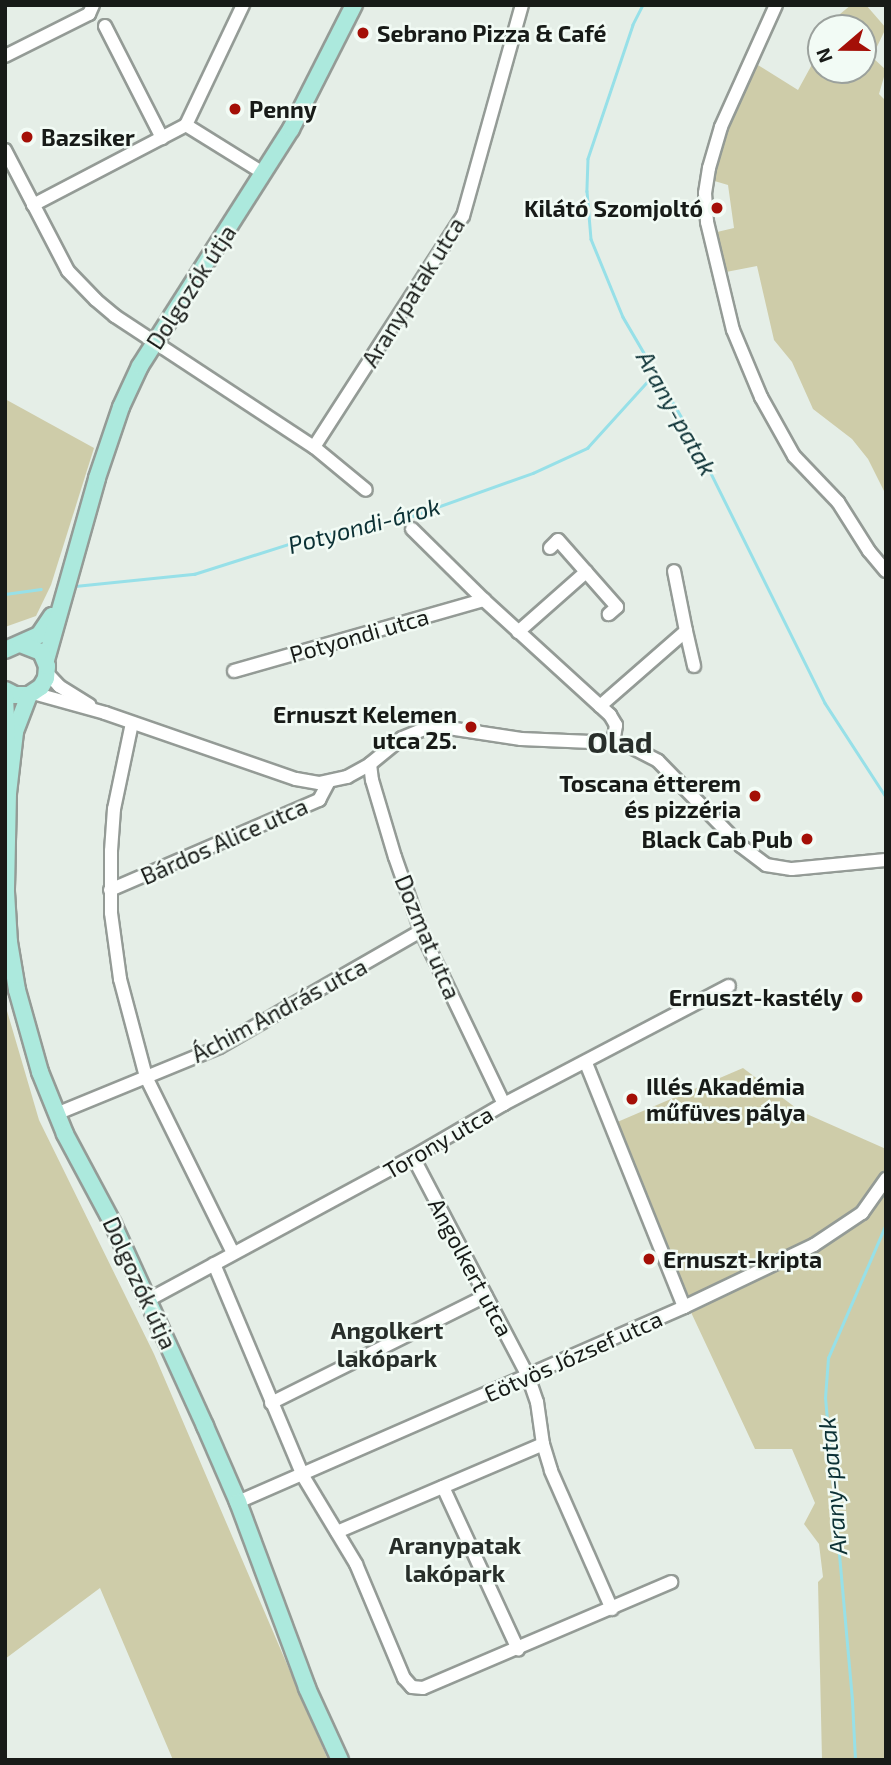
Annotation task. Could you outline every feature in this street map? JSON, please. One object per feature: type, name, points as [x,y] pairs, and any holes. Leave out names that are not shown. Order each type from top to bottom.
[{"type":"main road","name":"Dolgozók útja","points":[[8,793],[15,732],[31,694],[44,683],[66,584],[113,430],[140,366],[291,129],[354,5]]},
{"type":"main road","name":"Dolgozók útja","points":[[9,648],[40,635],[66,584]]},
{"type":"main road","points":[[9,648],[33,647],[46,667]]},
{"type":"main road","points":[[5,690],[15,695],[31,694]]},
{"type":"main road","name":"Dolgozók útja","points":[[5,697],[8,793],[6,892],[9,942],[30,1036],[56,1114],[148,1300],[238,1502],[307,1688],[340,1760]]},
{"type":"street","points":[[5,56],[89,14],[93,5]]},
{"type":"street","points":[[33,205],[186,125],[243,5]]},
{"type":"street","name":"Aranypatak utca","points":[[314,447],[463,216],[522,5]]},
{"type":"street","points":[[776,5],[721,127],[707,180],[707,222],[733,330],[761,397],[794,456],[838,502],[869,551],[886,571]]},
{"type":"street","points":[[105,26],[162,138]]},
{"type":"street","points":[[186,125],[263,173]]},
{"type":"street","points":[[5,150],[68,271],[81,286],[115,316],[314,447],[366,490]]},
{"type":"street","points":[[412,528],[484,600],[600,706],[616,725],[613,743]]},
{"type":"street","points":[[550,548],[558,540],[617,607],[609,614]]},
{"type":"street","points":[[674,571],[694,666]]},
{"type":"street","points":[[518,632],[586,572]]},
{"type":"street","name":"Potyondi utca","points":[[234,671],[484,600]]},
{"type":"street","points":[[600,706],[687,631]]},
{"type":"street","points":[[46,667],[59,686],[105,713]]},
{"type":"street","points":[[31,694],[105,713],[296,779],[328,783],[370,764],[415,731],[442,727],[521,739],[613,743],[631,747],[658,761],[741,846],[766,864],[792,869],[886,860]]},
{"type":"street","points":[[132,723],[114,809],[110,890],[120,979],[146,1077],[233,1252]]},
{"type":"street","name":"Dozmat utca","points":[[370,764],[391,844],[421,931],[504,1104]]},
{"type":"street","name":"Bárdos Alice utca","points":[[110,890],[319,800],[328,783]]},
{"type":"street","name":"Áchim András utca","points":[[56,1114],[219,1047],[421,931]]},
{"type":"street","name":"Torony utca","points":[[148,1300],[413,1157],[504,1104],[729,986]]},
{"type":"street","points":[[586,1063],[684,1307]]},
{"type":"street","name":"Angolkert utca","points":[[413,1157],[528,1376],[537,1402],[543,1444],[560,1495],[611,1609]]},
{"type":"street","name":"Eötvös József utca","points":[[238,1502],[303,1476],[684,1307],[814,1245],[846,1225],[872,1202],[886,1179]]},
{"type":"street","points":[[214,1264],[303,1476],[356,1564],[404,1678],[412,1687],[423,1688],[671,1582]]},
{"type":"street","points":[[271,1403],[486,1296]]},
{"type":"street","points":[[337,1532],[543,1444]]},
{"type":"street","points":[[443,1487],[518,1649]]},
{"type":"shaded area","points":[[851,5],[866,5],[874,14],[840,14]]},
{"type":"shaded area","points":[[877,18],[886,28],[877,47]]},
{"type":"shaded area","points":[[753,62],[798,90],[807,74],[807,84],[877,84],[877,62],[886,70],[879,94],[886,101],[886,495],[868,459],[852,439],[813,409],[792,362],[774,340],[757,266],[726,272],[717,232],[734,228],[728,185],[711,180],[724,130]]},
{"type":"shaded area","points":[[5,399],[94,448],[51,585],[36,616],[5,627]]},
{"type":"shaded area","points":[[5,1004],[39,1120],[154,1354],[328,1760],[173,1760],[100,1588],[5,1659]]},
{"type":"shaded area","points":[[743,1068],[800,1111],[886,1149],[886,1760],[822,1760],[818,1582],[823,1577],[819,1544],[804,1524],[815,1503],[792,1449],[755,1449],[689,1308],[615,1123]]},
{"type":"waterway","name":"Arany-patak","points":[[643,5],[633,25],[588,159],[587,191],[591,239],[623,317],[692,435],[825,703],[886,797]]},
{"type":"waterway","name":"Potyondi-árok","points":[[75,586],[194,574],[298,541],[412,516],[533,473],[587,448],[656,372]]},
{"type":"waterway","name":"Potyondi-árok","points":[[5,594],[41,589]]},
{"type":"waterway","name":"Arany-patak","points":[[855,1760],[825,1398],[828,1358],[886,1224]]},
{"type":"place","name":"Sebrano Pizza & Café","points":[[363,33]]},
{"type":"place","name":"Penny","points":[[235,109]]},
{"type":"place","name":"Bazsiker","points":[[27,137]]},
{"type":"place","name":"Kilátó Szomjoltó","points":[[717,208]]},
{"type":"place","name":"Ernuszt Kelemen utca 25.","points":[[471,727]]},
{"type":"place","name":"Toscana étterem és pizzéria","points":[[755,796]]},
{"type":"place","name":"Black Cab Pub","points":[[807,839]]},
{"type":"place","name":"Ernuszt-kastély","points":[[857,997]]},
{"type":"place","name":"Illés Akadémia műfüves pálya","points":[[632,1099]]},
{"type":"place","name":"Ernuszt-kripta","points":[[649,1259]]},
{"type":"district","name":"Olad","points":[[620,741]]},
{"type":"district","name":"Angolkert lakópark","points":[[387,1344]]},
{"type":"district","name":"Aranypatak lakópark","points":[[455,1559]]}]
